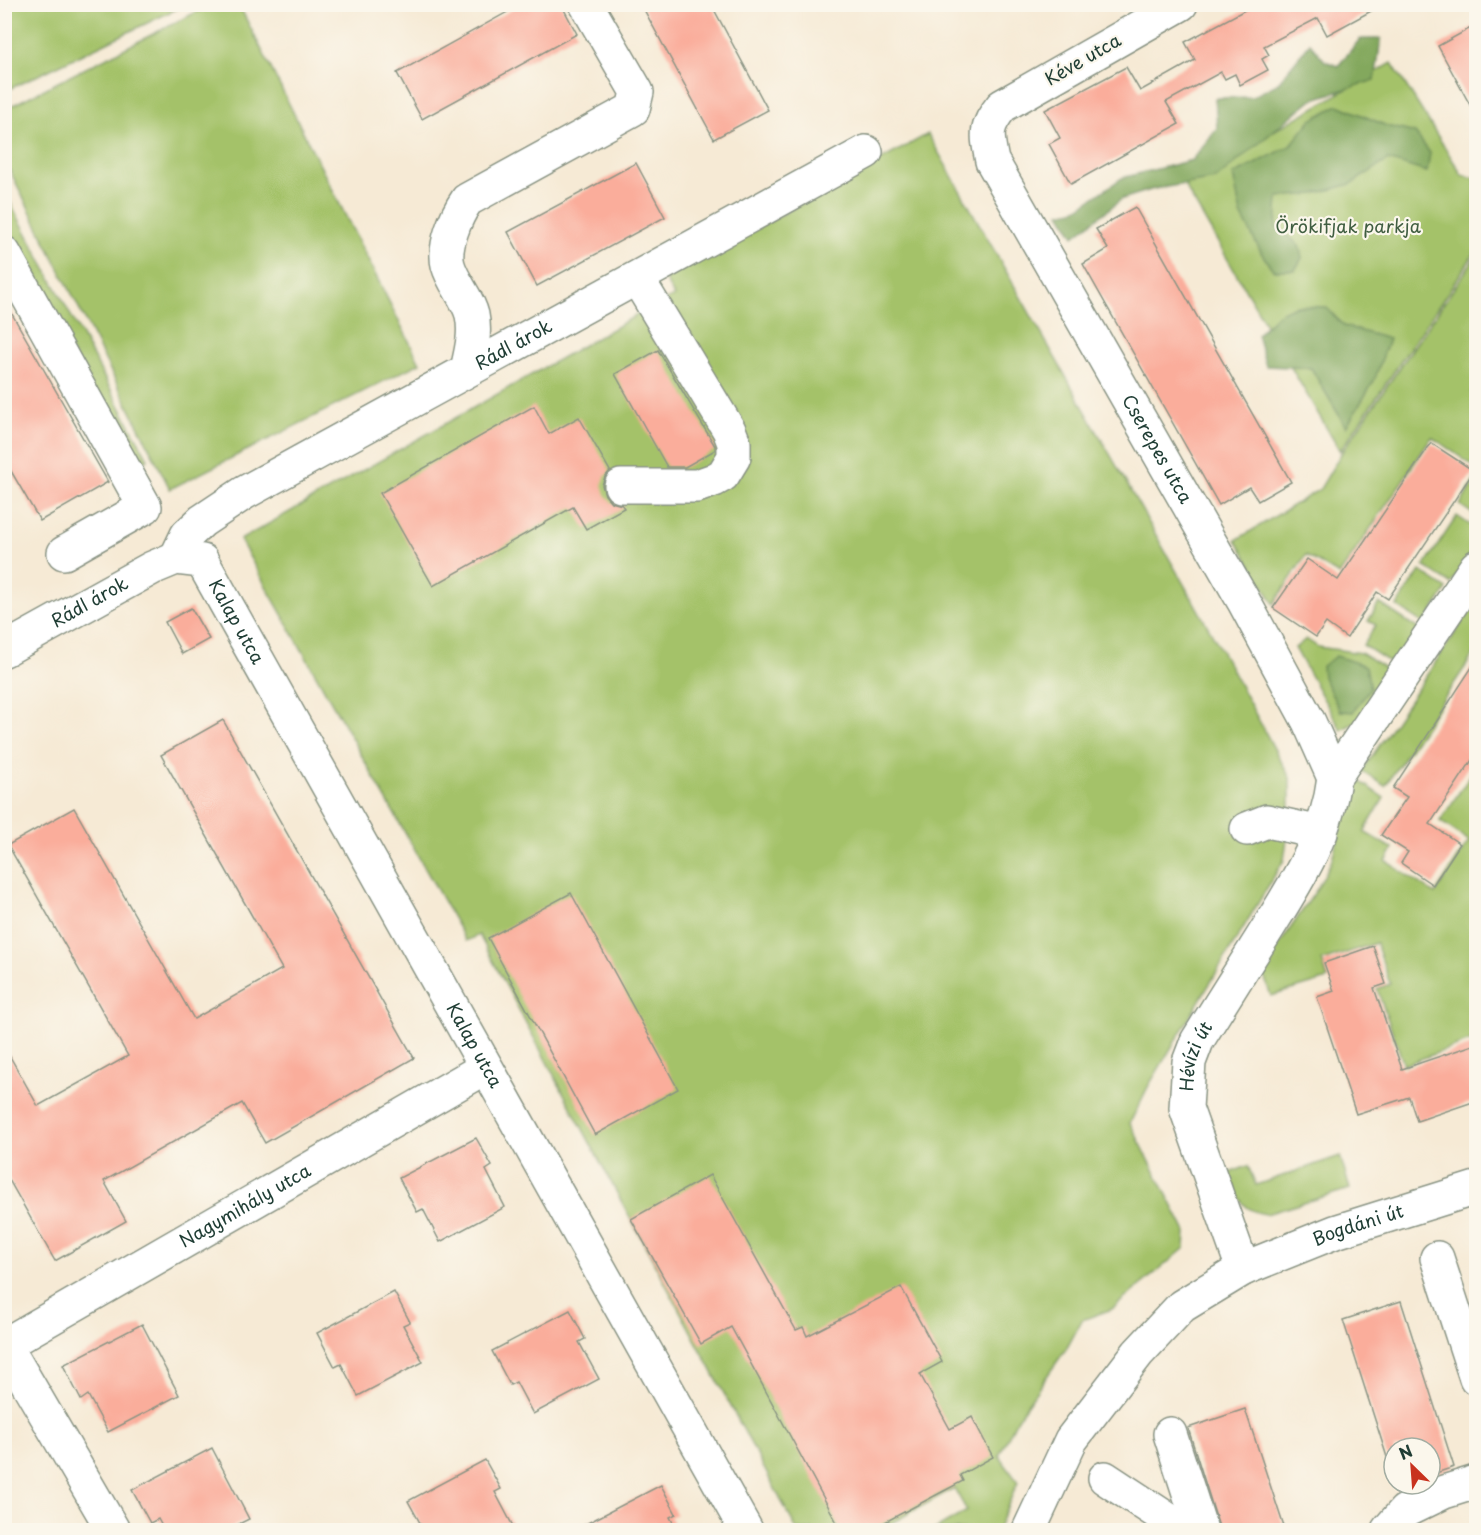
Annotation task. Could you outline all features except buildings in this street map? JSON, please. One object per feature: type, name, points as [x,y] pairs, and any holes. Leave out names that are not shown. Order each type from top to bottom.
[{"type":"street","points":[[467,370],[474,340],[472,314],[448,264],[456,216],[467,200],[633,109],[637,92],[586,4]]},
{"type":"street","name":"Kéve utca","points":[[990,120],[1002,106],[1181,4]]},
{"type":"street","name":"Cserepes utca","points":[[990,120],[987,135],[992,161],[1243,600],[1309,722],[1334,778]]},
{"type":"street","name":"Rádl árok","points":[[4,650],[152,568],[189,559],[187,535],[202,521],[244,493],[866,152]]},
{"type":"street","points":[[4,254],[145,507],[64,553]]},
{"type":"street","points":[[621,486],[697,486],[723,475],[734,457],[734,443],[729,430],[638,278]]},
{"type":"street","name":"Kalap utca","points":[[189,559],[485,1068],[746,1530]]},
{"type":"street","name":"Hévízi út","points":[[1243,1269],[1186,1108],[1189,1062],[1197,1041],[1305,870],[1321,834],[1332,799],[1334,778],[1476,567]]},
{"type":"street","points":[[1247,829],[1267,821],[1321,834]]},
{"type":"street","name":"Nagymihály utca","points":[[5,1343],[485,1068]]},
{"type":"street","name":"Bogdáni út","points":[[1243,1269],[1335,1232],[1476,1188]]},
{"type":"street","points":[[1437,1258],[1476,1378]]},
{"type":"street","points":[[1029,1530],[1071,1440],[1138,1353],[1182,1306],[1243,1269]]},
{"type":"street","points":[[5,1343],[113,1530]]},
{"type":"street","points":[[1170,1434],[1201,1530]]},
{"type":"street","points":[[1105,1478],[1184,1530]]},
{"type":"street","points":[[1388,1530],[1405,1511],[1444,1492],[1476,1482]]},
{"type":"green space","points":[[5,4],[185,4],[185,5],[5,91]]},
{"type":"green space","points":[[212,4],[239,5],[420,363],[170,489],[5,161],[5,109]]},
{"type":"green space","points":[[1360,39],[1381,39],[1375,80],[1311,100],[1216,179],[1154,189],[1122,199],[1074,236],[1060,213],[1077,209],[1122,178],[1192,160],[1217,128],[1215,98],[1252,97],[1277,84],[1310,43],[1325,61],[1338,66]]},
{"type":"green space","name":"Örökifjak parkja","points":[[1392,63],[1462,175],[1476,178],[1476,251],[1340,451],[1183,183]]},
{"type":"green space","points":[[1338,105],[1387,126],[1415,133],[1430,153],[1427,172],[1388,160],[1351,184],[1314,194],[1278,197],[1276,227],[1299,245],[1302,258],[1295,270],[1273,270],[1241,214],[1233,175],[1290,146],[1311,120]]},
{"type":"green space","points":[[928,134],[1215,639],[1290,778],[1290,818],[1284,860],[1149,1085],[1130,1123],[1186,1232],[1185,1248],[1112,1309],[1082,1320],[1068,1346],[1017,1419],[999,1456],[1018,1482],[997,1530],[934,1530],[967,1511],[954,1488],[879,1530],[797,1530],[479,935],[466,941],[240,540],[674,296],[665,279]]},
{"type":"green space","points":[[4,191],[148,459],[132,467],[5,224]]},
{"type":"green space","points":[[1476,256],[1476,384],[1471,392],[1476,396],[1476,468],[1432,437],[1339,575],[1306,555],[1274,604],[1236,540],[1320,489],[1342,452]]},
{"type":"green space","points":[[1295,306],[1326,307],[1344,326],[1389,339],[1374,381],[1346,427],[1311,368],[1266,366],[1257,335],[1278,314]]},
{"type":"green space","points":[[1476,478],[1476,516],[1460,505]]},
{"type":"green space","points":[[1457,516],[1476,529],[1476,546],[1451,584],[1424,566]]},
{"type":"green space","points":[[1420,571],[1447,589],[1424,624],[1397,606]]},
{"type":"green space","points":[[1476,602],[1476,651],[1385,786],[1362,771]]},
{"type":"green space","points":[[1379,603],[1420,630],[1397,667],[1363,645],[1376,625],[1368,621]]},
{"type":"green space","points":[[1306,639],[1318,647],[1361,653],[1390,671],[1360,720],[1341,730],[1295,648]]},
{"type":"green space","points":[[1336,656],[1366,666],[1370,688],[1353,712],[1340,711],[1323,677],[1322,666]]},
{"type":"green space","points":[[1476,767],[1476,1039],[1404,1065],[1377,989],[1390,984],[1376,943],[1322,961],[1328,979],[1271,996],[1262,970],[1317,889],[1331,862],[1355,778],[1384,798],[1364,832],[1393,849],[1386,861],[1435,894],[1469,841],[1440,821]]},
{"type":"green space","points":[[1340,1156],[1350,1189],[1266,1214],[1245,1206],[1229,1173],[1248,1166],[1256,1185]]}]
